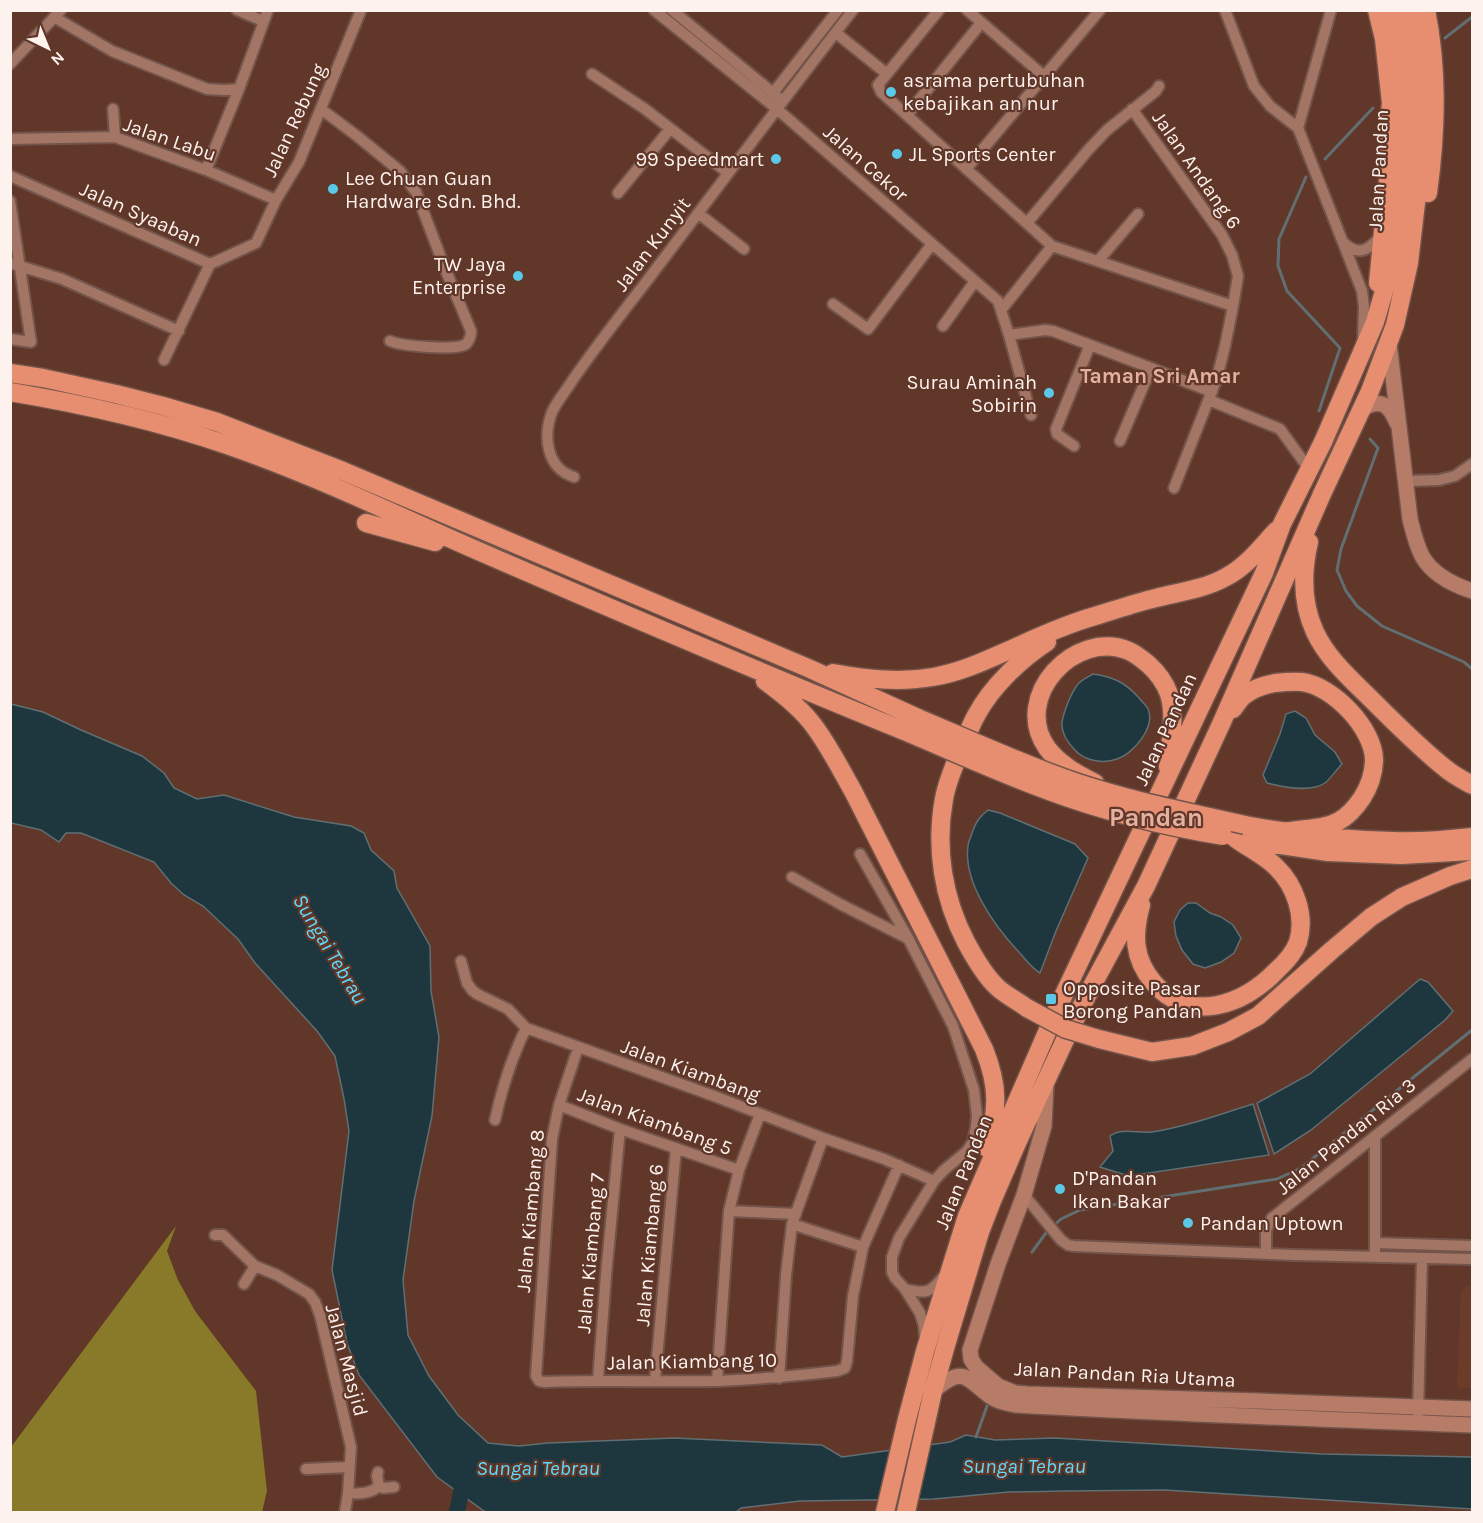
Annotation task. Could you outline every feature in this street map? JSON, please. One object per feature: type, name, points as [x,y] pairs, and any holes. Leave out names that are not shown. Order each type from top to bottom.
[{"type":"highway","points":[[1366,10],[1375,47],[1388,134]]},
{"type":"highway","points":[[1375,322],[1388,180],[1391,103],[1384,39],[1377,10]]},
{"type":"highway","points":[[1391,10],[1412,94]]},
{"type":"highway","points":[[1409,10],[1412,94]]},
{"type":"highway","points":[[1392,333],[1408,292],[1418,256],[1433,153],[1434,93],[1426,10]]},
{"type":"highway","name":"Jalan Pandan","points":[[885,1512],[925,1351],[967,1216],[1058,1007],[1264,573],[1282,524],[1301,457],[1323,442],[1375,322],[1393,260],[1402,210],[1404,151],[1412,94]]},
{"type":"highway","name":"Jalan Pandan","points":[[906,1512],[933,1391],[980,1232],[1005,1169],[1092,986],[1146,886],[1222,722],[1322,494],[1362,409],[1392,333],[1409,263],[1416,204],[1421,123],[1412,94]]},
{"type":"highway","points":[[10,373],[43,378],[163,405],[217,422],[343,471],[808,669],[913,725],[1050,792],[1178,829],[1234,833],[1285,832],[1395,841],[1473,837]]},
{"type":"highway","points":[[10,392],[156,423],[222,443],[334,486],[489,556],[742,664],[1052,774],[1234,833],[1328,852],[1401,855],[1473,851]]},
{"type":"highway","points":[[1322,494],[1306,557],[1303,585],[1315,632],[1331,659],[1402,729],[1446,769],[1473,785]]},
{"type":"highway","points":[[366,523],[489,556]]},
{"type":"highway","points":[[808,669],[872,680],[903,681],[932,678],[957,672],[1093,616],[1197,588],[1227,577],[1247,561],[1282,524]]},
{"type":"highway","points":[[1093,616],[1035,649],[993,690],[978,712],[951,776],[944,799],[940,840],[942,862],[956,922],[974,957],[998,988],[1027,1008],[1066,1029],[1099,1040],[1152,1052],[1192,1046],[1228,1032],[1258,1016],[1371,917],[1402,897],[1450,876],[1473,869]]},
{"type":"highway","points":[[1112,793],[1073,772],[1056,758],[1043,741],[1037,713],[1043,688],[1059,665],[1071,656],[1101,646],[1129,650],[1141,657],[1164,683],[1171,703],[1172,718],[1167,780]]},
{"type":"highway","points":[[742,664],[801,710],[814,725],[831,752],[854,791],[984,1049],[996,1089],[994,1116],[967,1216]]},
{"type":"highway","points":[[1222,722],[1244,696],[1255,688],[1286,681],[1304,682],[1328,692],[1342,703],[1366,734],[1372,746],[1374,759],[1367,790],[1359,803],[1333,824],[1285,832]]},
{"type":"highway","points":[[1146,886],[1137,919],[1136,942],[1138,956],[1145,972],[1157,987],[1181,1002],[1209,1007],[1234,1002],[1257,988],[1289,958],[1298,942],[1301,918],[1292,890],[1276,866],[1234,833]]},
{"type":"street","points":[[206,170],[266,16],[237,10]]},
{"type":"street","name":"Jalan Rebung","points":[[256,243],[276,200],[299,162],[361,10]]},
{"type":"street","name":"Jalan Cekor","points":[[654,10],[780,105],[998,301],[1031,415]]},
{"type":"street","points":[[672,10],[774,93],[780,105]]},
{"type":"street","points":[[774,93],[838,10]]},
{"type":"street","name":"Jalan Kunyit","points":[[574,477],[568,476],[559,468],[551,458],[548,449],[547,433],[553,411],[590,355],[853,10]]},
{"type":"street","points":[[939,10],[878,85],[881,92],[1052,246],[1233,306]]},
{"type":"street","points":[[967,10],[1044,76]]},
{"type":"street","points":[[966,169],[1100,10]]},
{"type":"street","points":[[1225,10],[1254,86],[1270,106],[1298,128],[1363,297],[1362,350]]},
{"type":"street","points":[[1298,128],[1331,10]]},
{"type":"street","points":[[10,64],[58,14],[112,51],[207,89],[239,89]]},
{"type":"street","points":[[907,115],[981,23]]},
{"type":"street","points":[[836,33],[887,74]]},
{"type":"street","points":[[592,74],[645,109],[728,173]]},
{"type":"street","points":[[758,81],[770,83],[785,79]]},
{"type":"street","points":[[1027,223],[1107,130],[1156,91],[1159,86]]},
{"type":"street","points":[[113,109],[115,137]]},
{"type":"street","points":[[321,109],[400,171],[416,192],[471,331],[471,338],[462,346],[417,346],[390,341]]},
{"type":"street","name":"Jalan Andang 6","points":[[1132,109],[1222,235],[1232,255],[1238,276],[1225,346],[1210,396],[1174,489]]},
{"type":"street","points":[[618,193],[670,129]]},
{"type":"street","name":"Jalan Labu","points":[[10,139],[115,137],[206,170],[276,200]]},
{"type":"street","name":"Jalan Syaaban","points":[[10,176],[210,264],[256,243]]},
{"type":"street","points":[[10,201],[15,264],[31,342],[10,339]]},
{"type":"street","points":[[698,213],[744,249]]},
{"type":"street","points":[[1098,261],[1138,214]]},
{"type":"street","points":[[1342,241],[1351,249],[1359,251],[1371,246],[1383,232]]},
{"type":"street","points":[[833,304],[868,329],[932,244]]},
{"type":"street","points":[[1002,309],[1052,246]]},
{"type":"street","points":[[15,264],[62,279],[179,331]]},
{"type":"street","points":[[164,360],[210,264]]},
{"type":"street","points":[[943,326],[975,281]]},
{"type":"street","points":[[1009,335],[1053,331],[1151,368],[1280,429],[1301,457]]},
{"type":"street","points":[[1392,333],[1391,364],[1410,519],[1416,540],[1423,557],[1433,569],[1456,586],[1473,591]]},
{"type":"street","points":[[1074,446],[1057,434],[1056,429],[1090,345]]},
{"type":"street","points":[[1120,441],[1151,368]]},
{"type":"street","points":[[1362,409],[1372,403],[1380,403],[1394,416],[1400,431]]},
{"type":"street","points":[[1406,481],[1439,480],[1455,476],[1473,464]]},
{"type":"street","points":[[861,854],[908,938],[953,1026],[974,1090],[977,1116],[973,1142],[967,1151],[944,1170],[934,1182],[899,1238],[892,1257],[892,1272],[920,1313],[924,1326],[925,1351]]},
{"type":"street","points":[[792,877],[908,938]]},
{"type":"street","points":[[461,961],[467,983],[472,990],[508,1010],[526,1028],[502,1087],[495,1120]]},
{"type":"street","name":"Jalan Kiambang","points":[[526,1028],[884,1159],[934,1182]]},
{"type":"street","name":"Jalan Kiambang 8","points":[[538,1381],[536,1376],[552,1139],[559,1105],[578,1048]]},
{"type":"street","name":"Jalan Pandan Ria 3","points":[[1266,1253],[1266,1230],[1272,1218],[1473,1059]]},
{"type":"street","name":"Jalan Pandan Ria Utama","points":[[1046,1081],[1044,1126],[1024,1195],[998,1264],[970,1350],[971,1359],[980,1380],[994,1391],[1054,1401],[1259,1401],[1418,1415],[1473,1425]]},
{"type":"street","name":"Jalan Kiambang 5","points":[[559,1105],[620,1129],[739,1170]]},
{"type":"street","points":[[717,1381],[729,1211],[739,1170],[760,1114]]},
{"type":"street","name":"Jalan Kiambang 7","points":[[598,1380],[620,1129]]},
{"type":"street","points":[[1375,1136],[1375,1257]]},
{"type":"street","points":[[779,1378],[786,1275],[794,1219],[823,1138]]},
{"type":"street","name":"Jalan Kiambang 6","points":[[655,1380],[676,1148]]},
{"type":"street","points":[[729,1211],[794,1219],[863,1247],[899,1166]]},
{"type":"street","points":[[1024,1195],[1057,1236],[1064,1243],[1073,1246],[1473,1259]]},
{"type":"street","name":"Jalan Masjid","points":[[215,1235],[223,1234],[255,1266],[277,1275],[309,1294],[315,1302],[351,1447],[345,1512]]},
{"type":"street","points":[[1375,1243],[1473,1246]]},
{"type":"street","name":"Jalan Kiambang 10","points":[[538,1381],[717,1381],[779,1378],[845,1368],[853,1296],[863,1247]]},
{"type":"street","points":[[1418,1415],[1422,1258]]},
{"type":"street","points":[[905,1289],[920,1293],[930,1290],[942,1279],[951,1264]]},
{"type":"street","points":[[244,1284],[255,1266]]},
{"type":"street","points":[[933,1391],[953,1377],[980,1380]]},
{"type":"street","name":"Jalan Pandan Ria Utama","points":[[1418,1415],[1473,1409]]},
{"type":"street","points":[[306,1468],[349,1467]]},
{"type":"street","points":[[378,1472],[379,1486]]},
{"type":"street","points":[[348,1493],[374,1491],[379,1486]]},
{"type":"street","points":[[379,1486],[394,1487]]},
{"type":"shaded area","points":[[176,1226],[167,1251],[178,1280],[195,1311],[256,1391],[267,1491],[262,1512],[11,1512],[11,1447]]},
{"type":"shaded area","points":[[1468,1286],[1472,1286],[1472,1388],[1459,1388],[1457,1385],[1461,1294]]},
{"type":"water","points":[[1093,674],[1124,684],[1147,707],[1150,716],[1146,731],[1136,746],[1130,752],[1112,760],[1094,760],[1079,754],[1066,738],[1063,730],[1063,718],[1073,692],[1079,683]]},
{"type":"water","name":"Sungai Tebrau","points":[[11,704],[43,712],[142,756],[164,773],[174,788],[197,799],[224,795],[294,817],[351,826],[364,833],[371,850],[394,871],[397,888],[430,946],[431,991],[439,1037],[432,1116],[414,1201],[403,1280],[408,1335],[429,1376],[458,1415],[488,1443],[519,1446],[674,1438],[822,1445],[842,1457],[950,1442],[966,1435],[995,1440],[1055,1438],[1322,1454],[1472,1457],[1472,1509],[1164,1490],[1009,1492],[934,1499],[800,1501],[741,1508],[736,1512],[484,1511],[437,1477],[359,1375],[347,1343],[332,1270],[349,1131],[335,1056],[317,1031],[255,963],[238,939],[203,906],[184,895],[154,862],[81,833],[66,833],[59,842],[41,830],[11,823]]},
{"type":"water","points":[[1295,711],[1306,718],[1315,735],[1335,752],[1342,764],[1325,783],[1312,788],[1267,783],[1263,775],[1286,714]]},
{"type":"water","points":[[988,810],[1075,844],[1088,858],[1040,973],[1008,940],[990,916],[970,874],[968,843],[976,823]]},
{"type":"water","points":[[1188,903],[1196,903],[1233,925],[1241,938],[1234,953],[1221,962],[1205,968],[1193,964],[1182,950],[1176,936],[1174,922],[1180,910]]},
{"type":"water","points":[[1420,979],[1428,982],[1453,1011],[1311,1130],[1274,1154],[1257,1103],[1310,1074]]},
{"type":"water","points":[[1253,1104],[1269,1155],[1129,1176],[1100,1167],[1113,1151],[1110,1136],[1114,1133],[1165,1130]]},
{"type":"waterway","points":[[1445,38],[1472,17]]},
{"type":"waterway","points":[[1325,159],[1373,108]]},
{"type":"waterway","points":[[1306,177],[1279,239],[1278,266],[1287,291],[1340,348],[1319,411]]},
{"type":"waterway","points":[[1370,439],[1378,448],[1341,549],[1337,570],[1346,591],[1357,606],[1382,626],[1464,662],[1472,669]]},
{"type":"waterway","points":[[1032,1252],[1046,1233],[1061,1219],[1080,1210],[1277,1179],[1301,1168],[1472,1030]]},
{"type":"waterway","points":[[976,1437],[987,1406]]},
{"type":"waterway","points":[[457,1512],[465,1472]]},
{"type":"place","name":"asrama pertubuhan kebajikan an nur","points":[[891,92]]},
{"type":"place","name":"JL Sports Center","points":[[897,154]]},
{"type":"place","name":"99 Speedmart","points":[[776,159]]},
{"type":"place","name":"Lee Chuan Guan Hardware Sdn. Bhd.","points":[[333,189]]},
{"type":"place","name":"TW Jaya Enterprise","points":[[518,276]]},
{"type":"place","name":"Surau Aminah Sobirin","points":[[1049,393]]},
{"type":"place","name":"Opposite Pasar Borong Pandan","points":[[1051,999]]},
{"type":"place","name":"D'Pandan Ikan Bakar","points":[[1060,1189]]},
{"type":"place","name":"Pandan Uptown","points":[[1188,1223]]},
{"type":"district","name":"Taman Sri Amar","points":[[1160,376]]},
{"type":"district","name":"Pandan","points":[[1156,817]]}]
